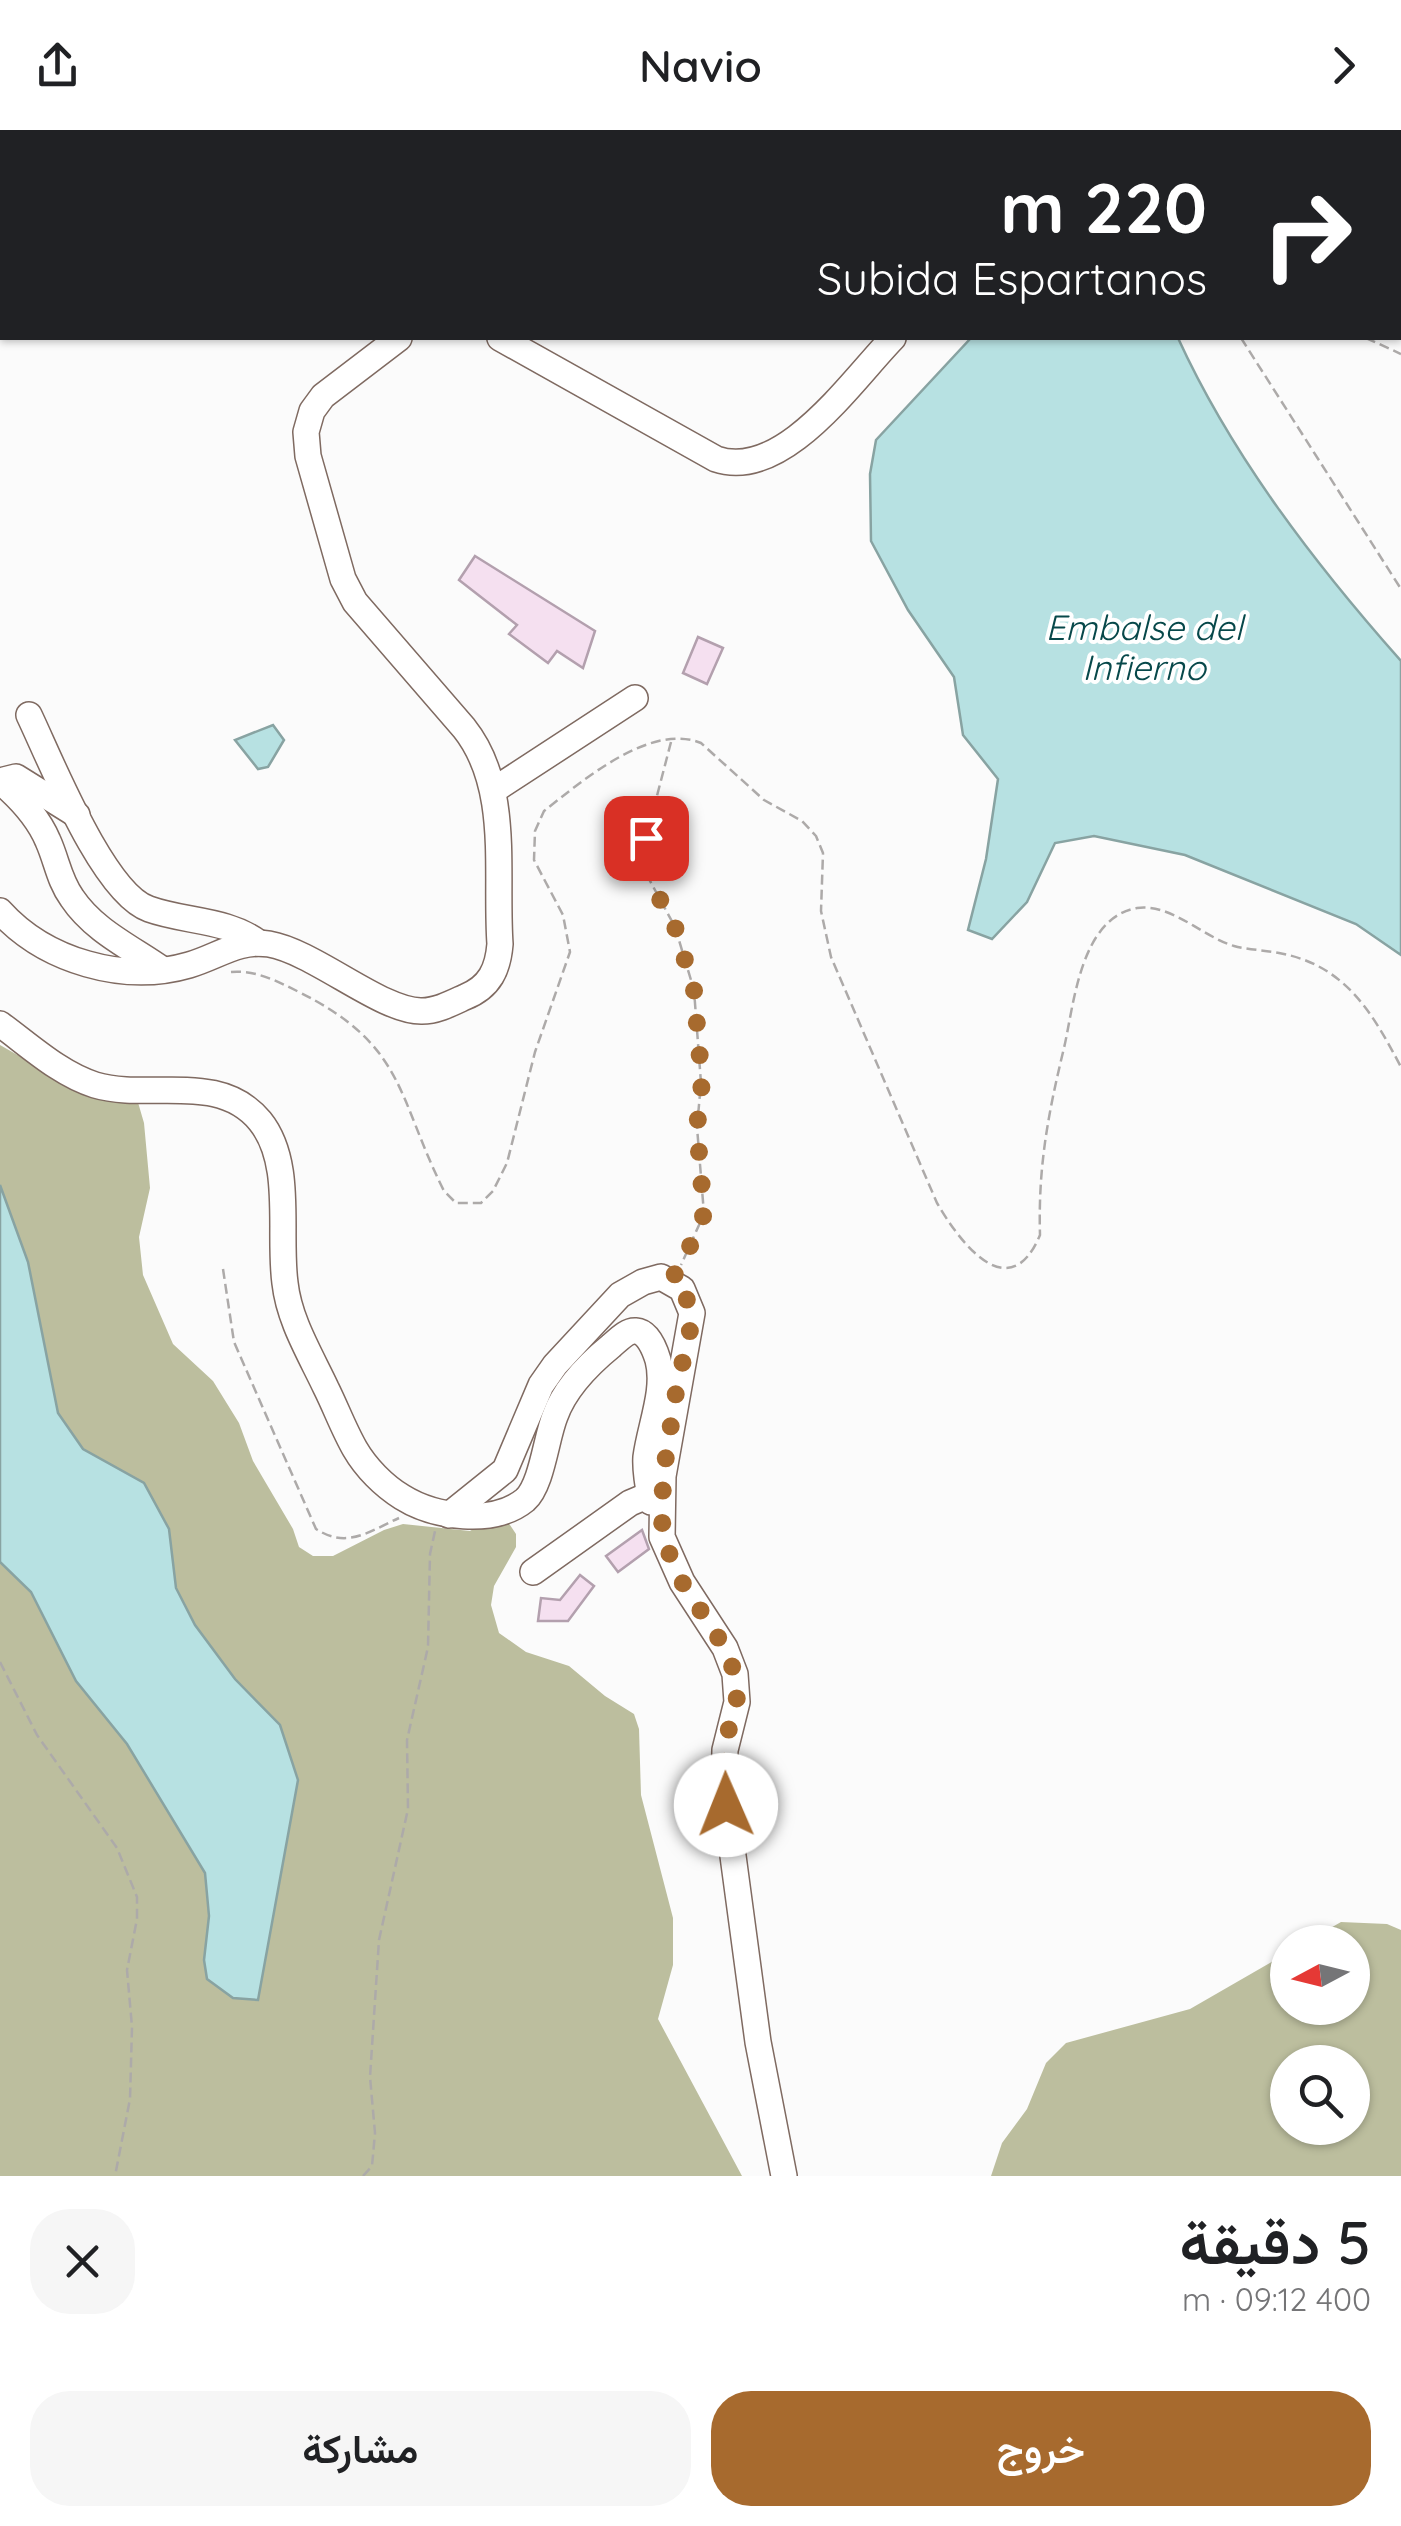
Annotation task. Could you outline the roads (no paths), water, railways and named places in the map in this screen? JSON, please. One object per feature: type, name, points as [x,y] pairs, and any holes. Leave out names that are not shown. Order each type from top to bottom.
[{"type":"street","points":[[0,911],[37,943],[68,958],[141,972],[192,964],[235,946],[258,943],[283,948],[412,1010],[436,1010],[482,990],[496,966],[500,944],[494,790],[485,762],[472,738],[364,615],[348,591],[306,444],[308,420],[323,396],[396,340]]},
{"type":"street","points":[[504,340],[716,459],[744,464],[780,452],[892,340]]},
{"type":"street","points":[[494,790],[635,698]]},
{"type":"street","points":[[29,715],[77,816],[116,883],[135,902],[151,910],[240,931],[258,943]]},
{"type":"street","points":[[77,816],[16,777],[1,782],[26,806],[42,829],[57,870],[79,908],[102,930],[163,970]]},
{"type":"street","points":[[0,1024],[90,1084],[120,1090],[218,1094],[242,1105],[260,1121],[272,1142],[278,1166],[285,1284],[292,1316],[355,1449],[379,1479],[406,1500],[448,1515],[498,1512],[517,1505],[531,1494],[554,1416],[565,1395],[597,1357],[630,1332],[641,1332],[647,1338],[660,1373],[646,1460],[650,1495],[662,1537],[682,1582],[725,1648],[735,1674],[737,1702],[725,1750],[724,1789],[758,2042],[784,2176]]},
{"type":"street","points":[[448,1515],[505,1470],[541,1385],[610,1305],[643,1282],[661,1278],[671,1280],[686,1296],[692,1322],[663,1476],[662,1537]]},
{"type":"street","points":[[533,1572],[630,1503],[650,1495]]},
{"type":"water","name":"Embalse del Infierno","points":[[969,340],[1179,340],[1224,425],[1278,507],[1337,586],[1401,661],[1401,955],[1356,924],[1185,855],[1094,836],[1055,843],[1027,902],[992,939],[968,930],[986,859],[998,779],[963,735],[954,677],[908,610],[871,541],[870,474],[876,440]]},
{"type":"water","points":[[273,725],[284,740],[268,767],[258,769],[235,740]]},
{"type":"water","points":[[0,1185],[28,1262],[58,1413],[83,1449],[144,1483],[169,1529],[176,1588],[195,1625],[235,1679],[280,1725],[298,1780],[258,2000],[233,1998],[207,1979],[204,1960],[209,1916],[205,1873],[127,1744],[76,1681],[31,1592],[0,1562]]}]
